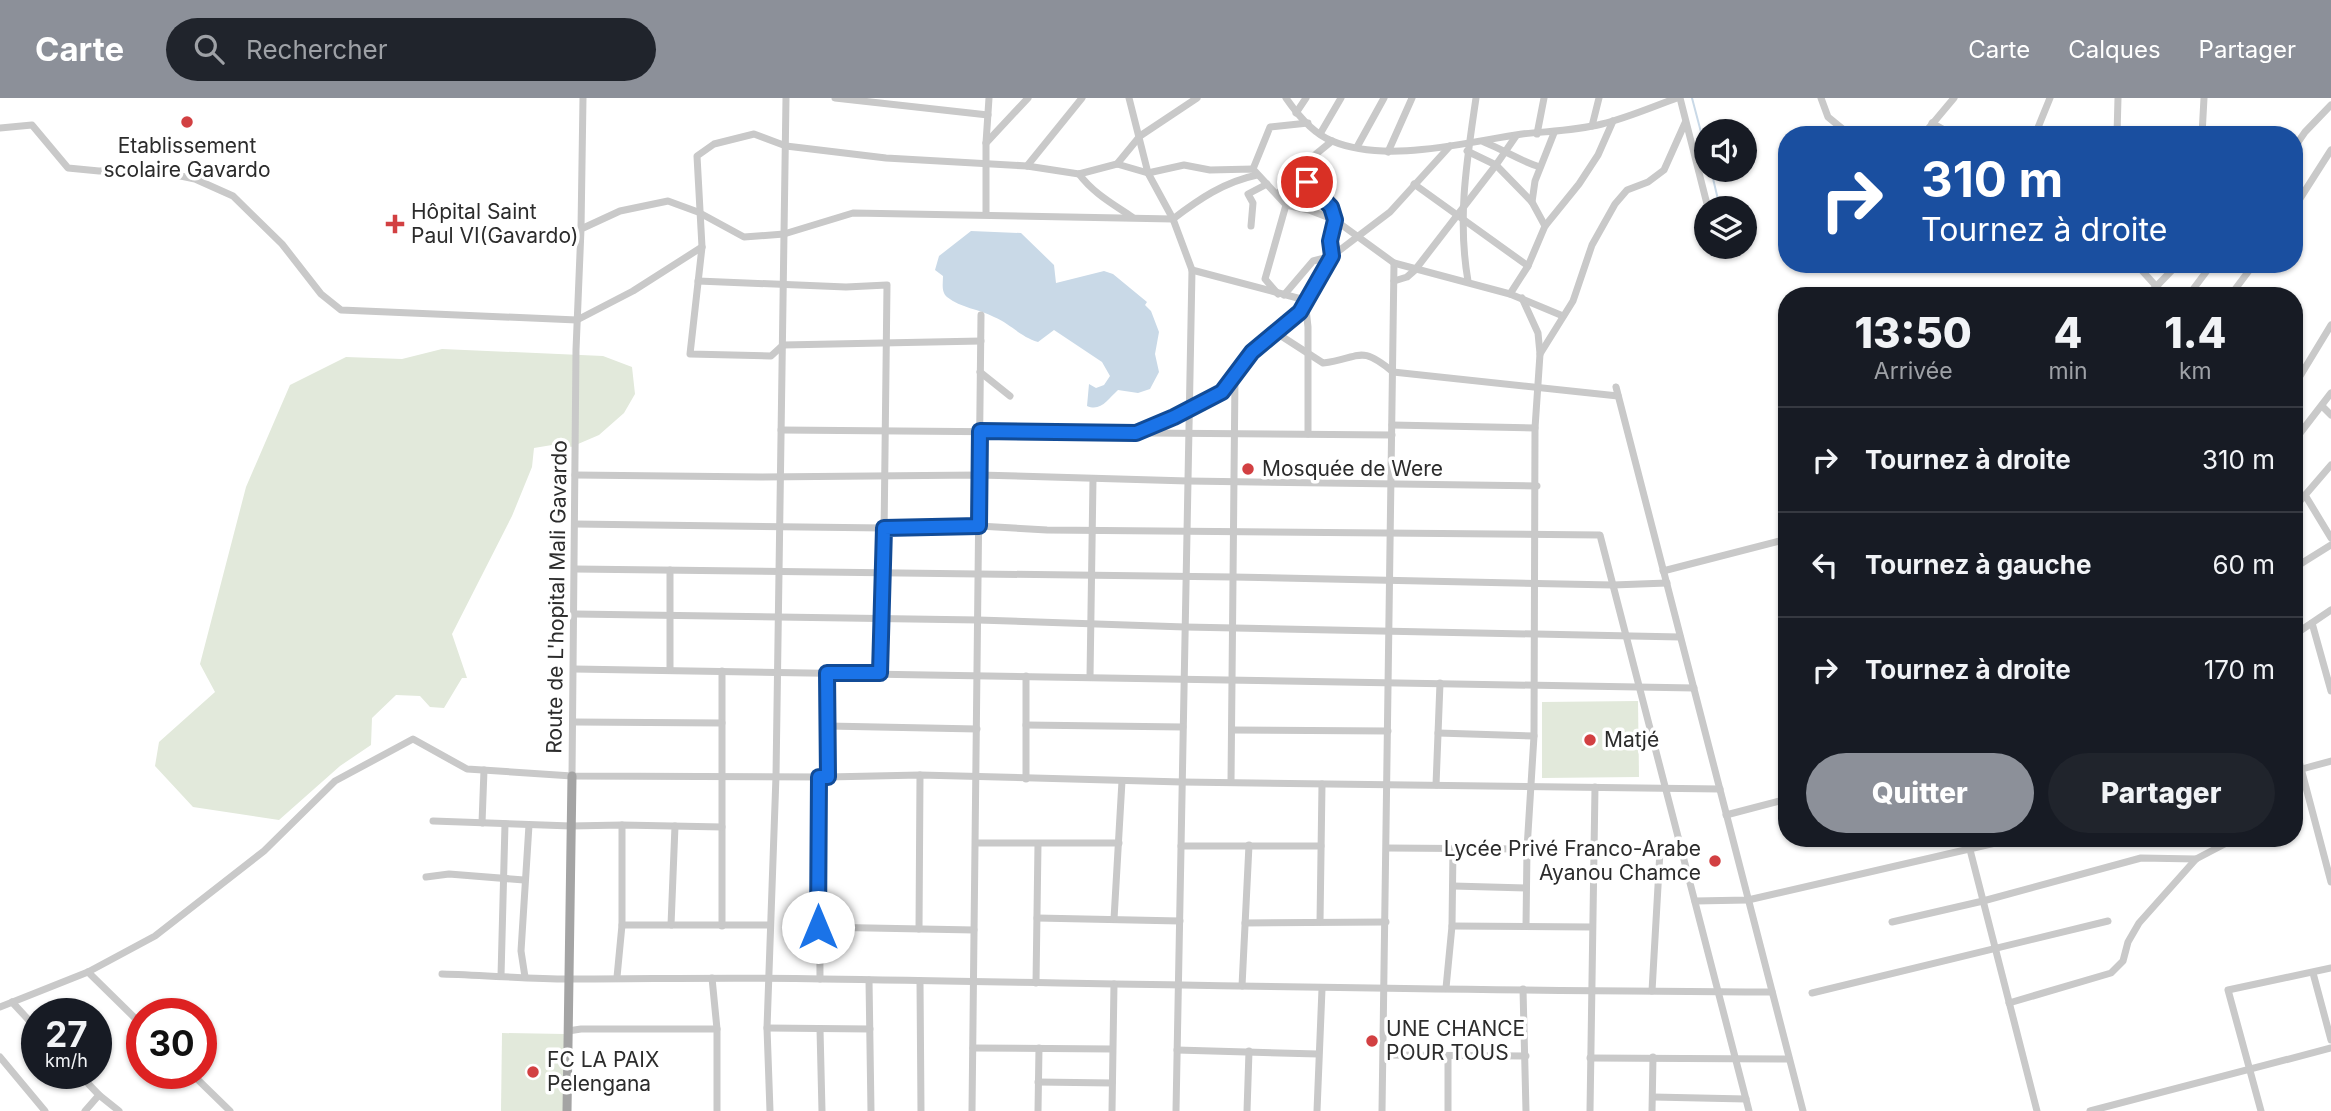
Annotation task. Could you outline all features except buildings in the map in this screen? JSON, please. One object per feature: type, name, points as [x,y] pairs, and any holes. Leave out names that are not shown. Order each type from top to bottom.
[{"type":"main road","name":"Route de L'hopital Mali Gavardo","points":[[568,1111],[572,776]]},
{"type":"street","name":"Route de L'hopital Mali Gavardo","points":[[572,776],[577,320],[582,229],[583,98]]},
{"type":"street","points":[[771,1111],[767,1028],[776,776],[786,98]]},
{"type":"street","points":[[835,98],[988,115]]},
{"type":"street","points":[[986,214],[989,98]]},
{"type":"street","points":[[986,143],[1028,98]]},
{"type":"street","points":[[1027,166],[1082,98]]},
{"type":"street","points":[[1129,98],[1148,173],[1172,219],[1192,270],[1176,1111]]},
{"type":"street","points":[[1116,164],[1140,136],[1197,98]]},
{"type":"street","points":[[1286,98],[1296,113],[1332,141],[1388,152],[1451,145],[1468,148],[1496,165],[1532,202],[1545,226]]},
{"type":"street","points":[[1296,113],[1306,98]]},
{"type":"street","points":[[1320,134],[1341,98]]},
{"type":"street","points":[[1357,147],[1384,98]]},
{"type":"street","points":[[1388,152],[1412,98]]},
{"type":"street","points":[[1468,281],[1460,216],[1476,98]]},
{"type":"street","points":[[1537,134],[1544,98]]},
{"type":"street","points":[[1592,126],[1599,98]]},
{"type":"street","points":[[1468,148],[1483,141],[1592,126],[1678,98],[1705,196]]},
{"type":"street","points":[[1821,98],[1828,117],[1839,126]]},
{"type":"street","points":[[1930,126],[1954,98]]},
{"type":"street","points":[[2039,126],[2050,98]]},
{"type":"street","points":[[2117,126],[2118,98]]},
{"type":"street","points":[[2202,126],[2204,98]]},
{"type":"street","points":[[2303,135],[2331,105]]},
{"type":"street","points":[[1510,294],[1528,267],[1545,226],[1579,184],[1598,155],[1613,121]]},
{"type":"street","points":[[582,229],[620,211],[668,201],[698,212],[744,237],[784,234],[853,214],[1172,219],[1224,185],[1255,172],[1270,127],[1308,123]]},
{"type":"street","points":[[1540,354],[1573,301],[1592,245],[1615,204],[1627,190],[1648,182],[1664,170],[1685,123]]},
{"type":"street","points":[[1932,123],[1937,126]]},
{"type":"street","points":[[0,128],[32,125],[68,168],[99,171],[148,169],[195,179],[233,195],[282,244],[321,294],[341,310],[577,320],[613,302],[702,247]]},
{"type":"street","points":[[1532,202],[1535,181],[1554,133]]},
{"type":"street","points":[[981,341],[782,345],[771,356],[690,354],[702,247],[697,156],[714,144],[754,134],[786,146],[886,158],[1027,166],[1079,174],[1116,164],[1148,173],[1184,165],[1210,170],[1255,172],[1286,205],[1335,220],[1394,263],[1510,294],[1563,316]]},
{"type":"street","points":[[1462,206],[1516,136]]},
{"type":"street","points":[[1278,194],[1300,167],[1332,141]]},
{"type":"street","points":[[1483,141],[1506,150],[1519,161],[1540,167]]},
{"type":"street","points":[[1282,295],[1313,261],[1332,256],[1390,212],[1451,145]]},
{"type":"street","points":[[2303,196],[2327,163],[2331,150]]},
{"type":"street","points":[[1079,174],[1103,197],[1134,218]]},
{"type":"street","points":[[1136,433],[1222,392],[1252,352],[1300,312],[1332,256],[1330,241],[1335,220],[1331,207],[1320,194],[1307,182],[1292,177]]},
{"type":"street","points":[[1251,226],[1253,203],[1248,194],[1267,184]]},
{"type":"street","points":[[1414,184],[1528,267]]},
{"type":"street","points":[[1282,295],[1265,279],[1286,205]]},
{"type":"street","points":[[1394,281],[1407,277],[1415,270],[1460,216]]},
{"type":"street","points":[[1382,1111],[1394,263]]},
{"type":"street","points":[[1192,270],[1305,300]]},
{"type":"street","points":[[2144,273],[2156,287]]},
{"type":"street","points":[[2158,287],[2170,273]]},
{"type":"street","points":[[698,281],[846,287],[887,285],[884,573],[880,673]]},
{"type":"street","points":[[1522,298],[1538,333],[1540,354],[1535,428],[1537,486],[1534,736],[1527,849],[1526,926]]},
{"type":"street","points":[[1305,300],[1308,434]]},
{"type":"street","points":[[972,1111],[981,315]]},
{"type":"street","points":[[2303,371],[2331,326]]},
{"type":"street","points":[[1275,332],[1323,363],[1359,354],[1375,357],[1393,372],[1618,396]]},
{"type":"street","points":[[980,372],[1010,396]]},
{"type":"street","points":[[1231,782],[1235,376]]},
{"type":"street","points":[[1616,387],[1802,1111]]},
{"type":"street","points":[[2303,430],[2331,393]]},
{"type":"street","points":[[2322,406],[2331,415]]},
{"type":"street","points":[[1392,425],[1535,428]]},
{"type":"street","points":[[781,430],[1392,435]]},
{"type":"street","points":[[2303,497],[2330,469]]},
{"type":"street","points":[[575,475],[979,475],[1537,486]]},
{"type":"street","points":[[1090,677],[1093,479]]},
{"type":"street","points":[[2305,495],[2331,538]]},
{"type":"street","points":[[575,524],[884,528],[979,526],[1187,532],[1600,535],[1749,1111]]},
{"type":"street","points":[[1663,570],[1778,541]]},
{"type":"street","points":[[2303,562],[2331,545]]},
{"type":"street","points":[[575,569],[1233,577],[1613,585],[1667,583]]},
{"type":"street","points":[[670,570],[670,670]]},
{"type":"street","points":[[2303,629],[2331,610]]},
{"type":"street","points":[[575,614],[978,620],[1680,637]]},
{"type":"street","points":[[2312,623],[2331,691]]},
{"type":"street","points":[[574,669],[1694,688]]},
{"type":"street","points":[[722,671],[722,926]]},
{"type":"street","points":[[827,673],[828,777]]},
{"type":"street","points":[[1026,676],[1026,779]]},
{"type":"street","points":[[1436,785],[1440,683]]},
{"type":"street","points":[[574,722],[722,723]]},
{"type":"street","points":[[1026,725],[1183,727]]},
{"type":"street","points":[[828,726],[977,729]]},
{"type":"street","points":[[1232,730],[1388,731]]},
{"type":"street","points":[[1438,733],[1534,736]]},
{"type":"street","points":[[0,1007],[88,972],[155,936],[264,851],[335,781],[413,738],[461,767],[572,776],[920,775],[1122,781],[1720,789]]},
{"type":"street","points":[[2303,769],[2331,761]]},
{"type":"street","points":[[482,823],[484,770]]},
{"type":"street","points":[[2303,772],[2327,844],[2331,882]]},
{"type":"street","points":[[919,929],[920,775]]},
{"type":"street","points":[[819,777],[820,979]]},
{"type":"street","points":[[1114,919],[1122,781]]},
{"type":"street","points":[[1320,922],[1322,784]]},
{"type":"street","points":[[1590,1111],[1595,787]]},
{"type":"street","points":[[1726,815],[1778,801]]},
{"type":"street","points":[[433,821],[571,826],[722,827]]},
{"type":"street","points":[[501,976],[505,824]]},
{"type":"street","points":[[525,977],[521,951],[529,825]]},
{"type":"street","points":[[617,977],[622,925],[622,825]]},
{"type":"street","points":[[671,925],[675,826]]},
{"type":"street","points":[[976,843],[1119,844]]},
{"type":"street","points":[[1036,983],[1038,844]]},
{"type":"street","points":[[1242,986],[1249,845]]},
{"type":"street","points":[[1181,846],[1321,846]]},
{"type":"street","points":[[1594,847],[1682,852]]},
{"type":"street","points":[[1969,847],[2037,1111]]},
{"type":"street","points":[[1695,901],[1748,900],[1982,847]]},
{"type":"street","points":[[2009,1003],[2111,973],[2123,961],[2128,942],[2140,923],[2196,859],[2219,847]]},
{"type":"street","points":[[1387,848],[1527,849]]},
{"type":"street","points":[[1446,988],[1452,926],[1453,848]]},
{"type":"street","points":[[1652,991],[1660,851]]},
{"type":"street","points":[[1892,922],[1983,901],[2141,858],[2196,859]]},
{"type":"street","points":[[426,877],[449,874],[524,880]]},
{"type":"street","points":[[1453,886],[1526,888]]},
{"type":"street","points":[[1037,918],[1180,920]]},
{"type":"street","points":[[1812,993],[2108,921]]},
{"type":"street","points":[[1245,923],[1386,922]]},
{"type":"street","points":[[622,925],[770,925]]},
{"type":"street","points":[[1452,926],[1592,926]]},
{"type":"street","points":[[818,927],[974,930]]},
{"type":"street","points":[[2261,1111],[2228,990],[2331,968]]},
{"type":"street","points":[[88,972],[126,1009]]},
{"type":"street","points":[[2313,973],[2331,1040]]},
{"type":"street","points":[[442,974],[569,979],[820,979],[1322,989],[1772,992]]},
{"type":"street","points":[[712,978],[717,1029],[717,1111]]},
{"type":"street","points":[[869,980],[871,1111]]},
{"type":"street","points":[[920,981],[921,1111]]},
{"type":"street","points":[[1112,1111],[1114,984]]},
{"type":"street","points":[[1317,1111],[1322,989]]},
{"type":"street","points":[[1523,989],[1526,1111]]},
{"type":"street","points":[[12,1002],[21,1012]]},
{"type":"street","points":[[767,1028],[870,1029]]},
{"type":"street","points":[[569,1031],[717,1029]]},
{"type":"street","points":[[820,1029],[822,1111]]},
{"type":"street","points":[[973,1048],[1112,1049]]},
{"type":"street","points":[[1038,1111],[1039,1048]]},
{"type":"street","points":[[2090,1111],[2331,1048]]},
{"type":"street","points":[[1177,1049],[1318,1054]]},
{"type":"street","points":[[1247,1111],[1249,1051]]},
{"type":"street","points":[[1384,1055],[1526,1056]]},
{"type":"street","points":[[0,1056],[45,1111]]},
{"type":"street","points":[[1448,1057],[1448,1111]]},
{"type":"street","points":[[1652,1111],[1653,1057]]},
{"type":"street","points":[[1590,1058],[1789,1059]]},
{"type":"street","points":[[1038,1082],[1112,1083]]},
{"type":"street","points":[[93,1089],[119,1111]]},
{"type":"street","points":[[207,1089],[230,1111]]},
{"type":"street","points":[[85,1111],[99,1095]]},
{"type":"street","points":[[1653,1097],[1745,1098]]},
{"type":"shaded area","points":[[442,349],[603,356],[632,367],[635,394],[624,413],[599,435],[571,447],[552,445],[534,448],[532,467],[512,516],[452,634],[467,678],[462,678],[444,708],[430,707],[420,696],[396,695],[372,718],[371,745],[340,766],[279,820],[193,807],[155,766],[159,742],[215,692],[200,664],[246,487],[290,385],[346,357],[402,359]]},
{"type":"shaded area","name":"Matjé","points":[[1638,701],[1639,777],[1542,778],[1542,702]]},
{"type":"shaded area","name":"FC LA PAIX Pelengana","points":[[502,1033],[565,1034],[563,1111],[501,1111]]},
{"type":"water","points":[[971,231],[1021,233],[1054,265],[1056,283],[1104,271],[1113,274],[1147,302],[1145,305],[1151,311],[1159,332],[1155,354],[1159,372],[1150,389],[1138,393],[1118,390],[1100,406],[1087,406],[1089,384],[1096,388],[1104,385],[1110,376],[1102,362],[1054,330],[1038,342],[988,314],[958,304],[947,297],[943,290],[943,276],[935,270],[939,256]]},
{"type":"waterway","points":[[1692,98],[1698,119]]},
{"type":"waterway","points":[[1714,182],[1717,196]]},
{"type":"place","name":"Etablissement scolaire Gavardo","points":[[187,122]]},
{"type":"place","name":"Hôpital Saint Paul VI(Gavardo)","points":[[395,224]]},
{"type":"place","name":"Mosquée de Were","points":[[1248,469]]},
{"type":"place","name":"Matjé","points":[[1590,740]]},
{"type":"place","name":"Lycée Privé Franco-Arabe Ayanou Chamce","points":[[1715,861]]},
{"type":"place","name":"UNE CHANCE POUR TOUS","points":[[1372,1041]]},
{"type":"place","name":"FC LA PAIX Pelengana","points":[[533,1072]]},
{"type":"route","points":[[818,927],[819,777],[828,777],[827,673],[880,673],[884,528],[979,526],[980,431],[1136,433],[1222,392],[1252,352],[1300,312],[1332,256],[1330,241],[1335,220],[1331,207],[1307,182]]}]
